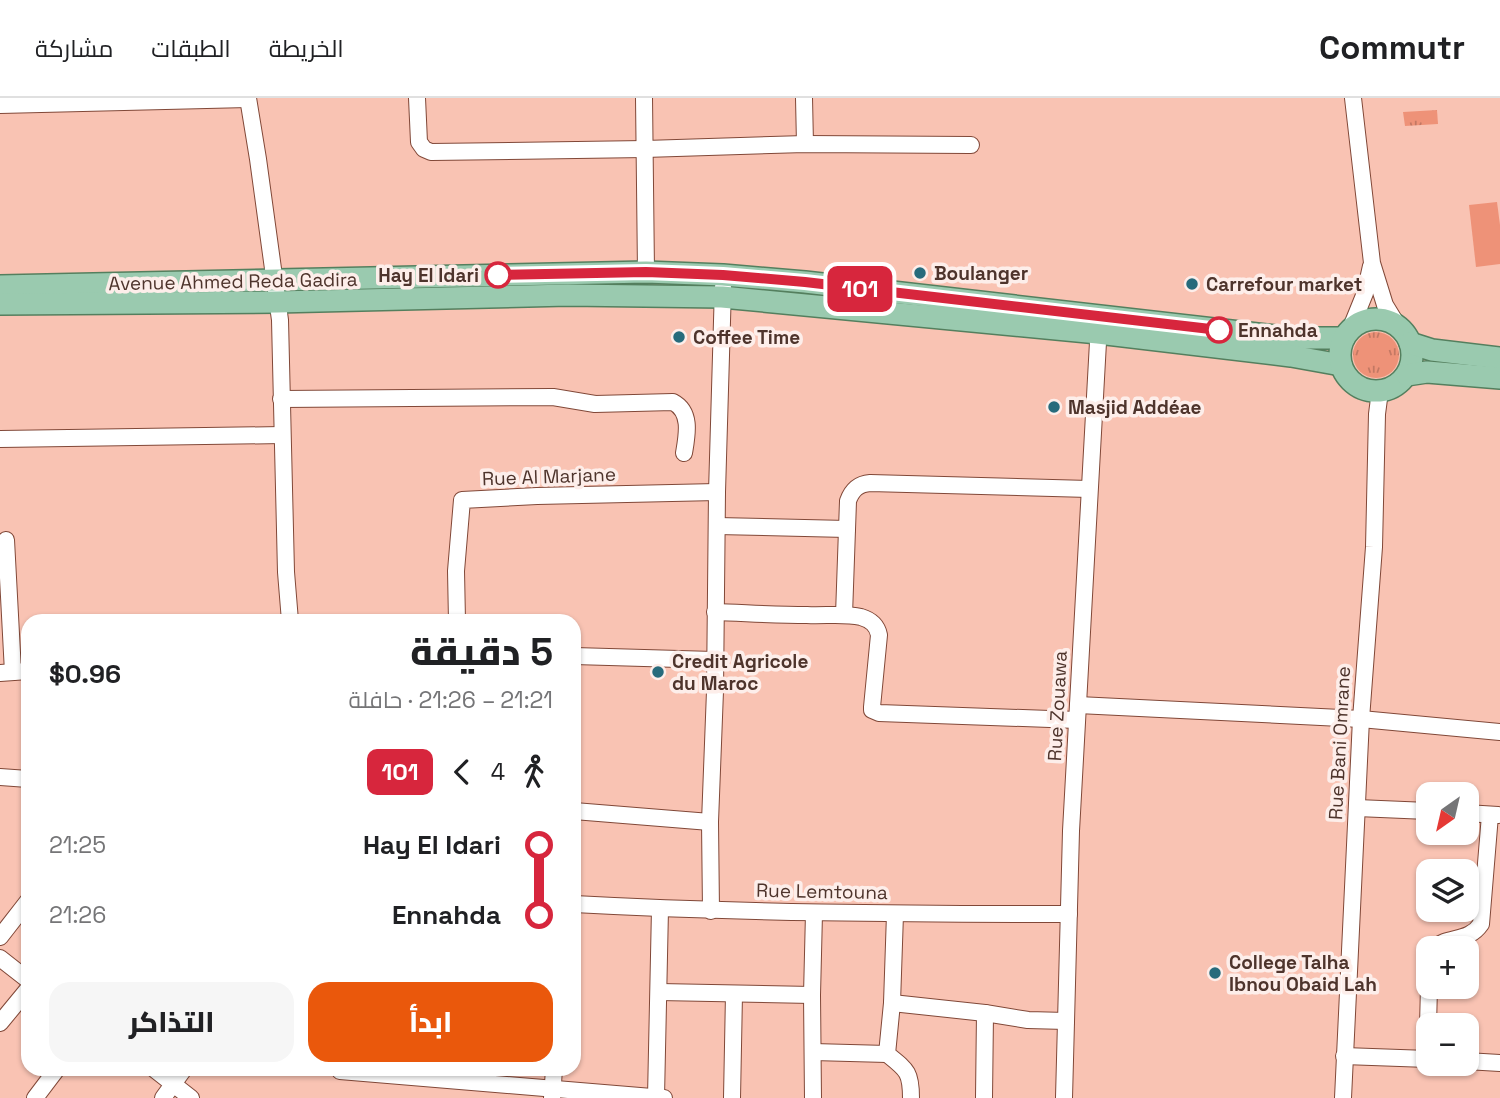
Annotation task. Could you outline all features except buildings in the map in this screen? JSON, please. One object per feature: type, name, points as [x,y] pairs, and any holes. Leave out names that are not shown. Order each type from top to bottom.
[{"type":"main road","name":"Avenue Ahmed Reda Gadira","points":[[0,286],[646,272],[723,275],[805,282],[1098,325],[1341,365]]},
{"type":"main road","name":"Avenue Ahmed Reda Gadira","points":[[0,304],[277,302],[568,295],[722,297],[1293,338],[1347,334]]},
{"type":"main road","points":[[1405,335],[1412,354],[1411,365],[1393,387],[1370,391],[1360,388],[1345,374],[1339,356],[1340,347],[1347,334],[1361,322],[1374,319],[1388,321],[1432,351],[1500,358]]},
{"type":"main road","points":[[1406,374],[1427,372],[1500,379]]},
{"type":"street","points":[[417,98],[419,142],[424,149],[431,152],[805,144],[971,145]]},
{"type":"street","points":[[644,98],[646,272]]},
{"type":"street","points":[[804,98],[805,144]]},
{"type":"street","points":[[1353,98],[1372,263],[1385,305],[1405,335]]},
{"type":"street","points":[[0,105],[248,99],[280,320],[289,614]]},
{"type":"street","points":[[1347,334],[1365,293],[1372,263]]},
{"type":"street","points":[[711,911],[710,822],[723,275]]},
{"type":"street","name":"Rue Zouawa","points":[[1064,1098],[1070,831],[1098,325]]},
{"type":"street","name":"Rue Bani Omrane","points":[[1343,1098],[1361,719],[1374,547],[1377,414],[1380,391]]},
{"type":"street","points":[[281,400],[553,397],[595,404],[673,402],[679,405],[686,415],[684,453]]},
{"type":"street","points":[[0,439],[282,435]]},
{"type":"street","points":[[845,615],[848,501],[855,489],[864,483],[1089,489]]},
{"type":"street","name":"Rue Al Marjane","points":[[457,614],[456,571],[462,500],[717,492]]},
{"type":"street","points":[[717,526],[848,529]]},
{"type":"street","points":[[6,540],[14,672]]},
{"type":"street","points":[[715,612],[845,615],[869,620],[879,635],[872,707],[875,712],[1078,712],[1361,719],[1500,732]]},
{"type":"street","points":[[581,656],[715,660]]},
{"type":"street","points":[[0,777],[21,778]]},
{"type":"street","points":[[1357,808],[1416,810]]},
{"type":"street","points":[[581,812],[710,822]]},
{"type":"street","points":[[1466,936],[1481,924],[1495,815]]},
{"type":"street","name":"Rue Lemtouna","points":[[581,904],[711,911],[1069,914]]},
{"type":"street","points":[[656,1097],[660,909]]},
{"type":"street","points":[[0,937],[21,910]]},
{"type":"street","points":[[813,1098],[814,913]]},
{"type":"street","points":[[887,1054],[895,914]]},
{"type":"street","points":[[0,958],[21,974]]},
{"type":"street","points":[[659,992],[812,995]]},
{"type":"street","points":[[732,1098],[734,994]]},
{"type":"street","points":[[0,1023],[21,998]]},
{"type":"street","points":[[892,1003],[1028,1020],[1066,1021]]},
{"type":"street","points":[[984,1098],[985,1013]]},
{"type":"street","points":[[813,1052],[887,1054],[908,1074],[911,1081],[911,1098]]},
{"type":"street","points":[[1344,1056],[1416,1059]]},
{"type":"street","points":[[1479,1062],[1500,1063]]},
{"type":"street","points":[[43,1095],[53,1076]]},
{"type":"street","points":[[163,1076],[191,1098]]},
{"type":"street","points":[[163,1098],[179,1076]]},
{"type":"street","points":[[388,1076],[552,1093],[664,1098]]},
{"type":"green space","points":[[1437,110],[1438,124],[1405,126],[1403,112]]},
{"type":"green space","points":[[1497,202],[1500,264],[1476,267],[1469,205]]},
{"type":"green space","points":[[1376,332],[1393,338],[1399,355],[1393,372],[1376,378],[1359,372],[1353,355],[1359,338]]},
{"type":"bus line","name":"101","points":[[498,275],[646,272],[723,275],[1219,330]]},
{"type":"place","name":"Boulanger","points":[[920,273]]},
{"type":"place","name":"Hay El Idari","points":[[498,275]]},
{"type":"place","name":"Carrefour market","points":[[1192,284]]},
{"type":"place","name":"Ennahda","points":[[1219,330]]},
{"type":"place","name":"Coffee Time","points":[[679,337]]},
{"type":"place","name":"Masjid Addéae","points":[[1054,407]]},
{"type":"place","name":"Credit Agricole du Maroc","points":[[658,672]]},
{"type":"place","name":"College Talha Ibnou Obaid Lah","points":[[1215,973]]}]
